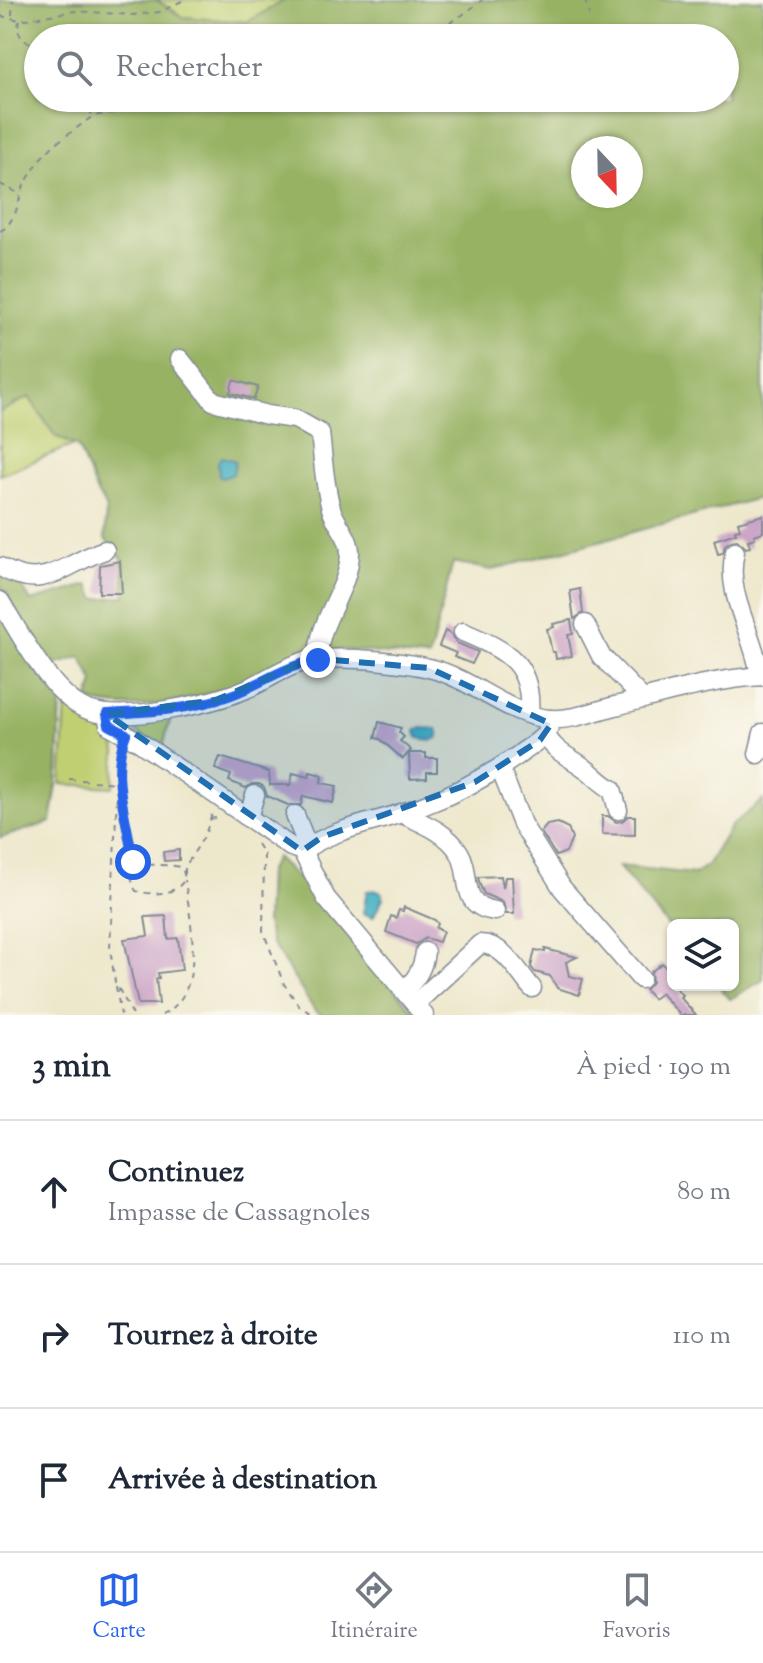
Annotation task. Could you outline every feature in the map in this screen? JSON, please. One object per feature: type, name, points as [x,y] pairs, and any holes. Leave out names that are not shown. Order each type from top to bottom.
[{"type":"street","points":[[180,359],[213,401],[295,419],[320,433],[332,512],[346,535],[350,549],[346,575],[317,642],[318,660]]},
{"type":"street","points":[[0,567],[22,578],[36,579],[105,550]]},
{"type":"street","points":[[305,849],[322,837],[446,796],[500,768],[548,727],[712,681],[761,676],[732,580],[735,552]]},
{"type":"street","points":[[1,606],[57,687],[86,710],[107,714],[185,707],[216,700],[247,689],[291,666],[318,660],[404,663],[447,673],[529,714],[548,727],[556,750],[612,789],[618,810]]},
{"type":"street","points":[[585,624],[601,656],[643,699]]},
{"type":"street","points":[[463,632],[503,650],[515,663],[528,689],[529,714]]},
{"type":"street","points":[[107,714],[109,725],[248,818],[305,849]]},
{"type":"street","points":[[758,754],[763,733]]},
{"type":"street","points":[[500,768],[522,824],[562,888],[641,979]]},
{"type":"street","points":[[248,818],[255,795]]},
{"type":"street","points":[[438,832],[433,809],[446,796]]},
{"type":"street","points":[[401,813],[438,832],[458,850],[465,865],[465,880],[477,905],[495,911]]},
{"type":"street","points":[[295,815],[305,849],[326,898],[414,1003]]},
{"type":"street","points":[[414,1003],[480,944],[489,944],[511,960],[532,988]]},
{"type":"street","points":[[414,1003],[416,980],[424,965],[425,952]]},
{"type":"path","points":[[12,17],[13,0]]},
{"type":"path","points":[[0,16],[20,20],[75,11],[133,15],[160,12],[184,0]]},
{"type":"path","points":[[450,24],[482,0]]},
{"type":"path","points":[[585,0],[589,15]]},
{"type":"path","points":[[20,20],[17,28],[24,40]]},
{"type":"path","points":[[89,112],[93,116]]},
{"type":"path","points":[[0,231],[7,227],[15,214],[24,185],[41,158],[55,144],[93,116],[120,112]]},
{"type":"path","points":[[0,184],[21,195]]},
{"type":"path","points":[[121,1015],[110,948],[119,751],[126,734]]},
{"type":"path","points":[[69,779],[118,783]]},
{"type":"path","points":[[118,783],[127,818],[133,862],[132,885],[136,891],[147,893],[170,891],[182,884],[185,867],[205,835],[220,799]]},
{"type":"path","points":[[210,819],[221,817],[229,822]]},
{"type":"path","points":[[255,840],[264,855],[263,931],[284,984],[299,1006],[313,1015]]},
{"type":"path","points":[[133,862],[145,866],[178,866],[183,870],[185,879],[191,932],[191,968],[183,998],[173,1010],[162,1015]]},
{"type":"path","points":[[115,982],[133,1015]]},
{"type":"highlighted area","points":[[333,660],[429,668],[551,724],[540,740],[475,782],[322,837],[302,851],[107,714],[216,700],[303,662]]},
{"type":"green space","points":[[0,0],[156,0],[183,17],[247,22],[285,0],[763,0],[763,497],[491,570],[453,562],[429,658],[347,650],[299,653],[246,680],[202,696],[145,706],[107,705],[88,701],[94,682],[81,657],[51,666],[0,586],[0,573],[20,583],[31,601],[89,585],[96,599],[125,596],[122,558],[105,539],[106,506],[97,493],[78,447],[55,436],[29,397],[0,412]]},
{"type":"green space","points":[[156,0],[285,0],[247,22],[183,17]]},
{"type":"green space","points":[[0,246],[55,436],[74,445],[0,475]]},
{"type":"green space","points":[[0,610],[61,703],[57,784],[51,822],[0,838]]},
{"type":"green space","points":[[66,705],[95,726],[114,733],[113,787],[61,784]]},
{"type":"green space","points":[[171,716],[162,750],[126,724],[127,722]]},
{"type":"green space","points":[[763,800],[763,980],[730,999],[723,991],[739,991],[739,919],[667,919],[667,925],[618,866],[694,874],[708,864],[731,826]]},
{"type":"green space","points":[[276,857],[310,890],[417,1015],[322,1015],[315,1011],[271,942],[266,923],[268,872]]},
{"type":"water","points":[[222,457],[235,461],[233,474],[223,478],[219,476],[218,462]]},
{"type":"water","points":[[421,728],[437,729],[439,737],[431,741],[418,738],[416,731]]},
{"type":"water","points":[[378,890],[383,898],[373,917],[363,913],[367,891]]},
{"type":"building","points":[[233,380],[258,387],[254,399],[230,393]]},
{"type":"building","points":[[763,515],[763,532],[748,540],[750,547],[746,548],[737,540],[731,541],[725,545],[723,553],[718,554],[714,540],[736,533],[735,530],[740,529],[738,522]]},
{"type":"building","points":[[120,561],[122,593],[99,593],[100,565]]},
{"type":"building","points":[[580,589],[583,613],[574,619],[570,591]]},
{"type":"building","points":[[571,620],[573,634],[568,635],[572,656],[556,659],[547,629],[554,627],[553,624]]},
{"type":"building","points":[[445,631],[457,643],[478,652],[472,664],[454,657],[456,653],[439,646]]},
{"type":"building","points":[[379,722],[401,728],[399,732],[404,737],[400,741],[411,750],[403,759],[375,738]]},
{"type":"building","points":[[409,753],[426,753],[426,758],[437,758],[437,772],[427,772],[427,778],[410,779]]},
{"type":"building","points":[[220,757],[269,772],[270,785],[290,785],[293,773],[309,777],[310,772],[322,775],[321,783],[337,786],[333,803],[303,796],[301,805],[288,805],[267,796],[264,787],[259,784],[246,788],[229,781],[231,775],[215,769]]},
{"type":"building","points":[[602,816],[616,822],[635,816],[635,835],[602,834]]},
{"type":"building","points":[[558,823],[568,828],[572,839],[566,852],[556,856],[541,832],[547,825]]},
{"type":"building","points":[[179,850],[179,860],[164,861],[163,852]]},
{"type":"building","points":[[501,876],[503,888],[505,877],[512,877],[514,914],[506,914],[503,902],[484,894],[478,877]]},
{"type":"building","points":[[404,907],[435,920],[438,924],[436,928],[443,931],[439,942],[426,938],[416,944],[386,932],[391,916],[396,918]]},
{"type":"building","points":[[166,916],[168,939],[178,938],[182,970],[158,973],[159,1004],[138,1004],[124,939],[148,936],[145,917]]},
{"type":"building","points":[[545,949],[577,957],[566,962],[569,976],[583,979],[579,995],[557,988],[550,976],[535,972],[531,967],[535,950],[545,952]]},
{"type":"building","points":[[662,963],[667,968],[667,991],[678,991],[696,1015],[680,1015],[661,993],[653,999],[645,990],[652,982],[651,972]]},
{"type":"route","points":[[133,862],[118,783],[119,751],[126,734],[109,725],[107,714],[185,707],[216,700],[247,689],[291,666],[318,660]]}]
